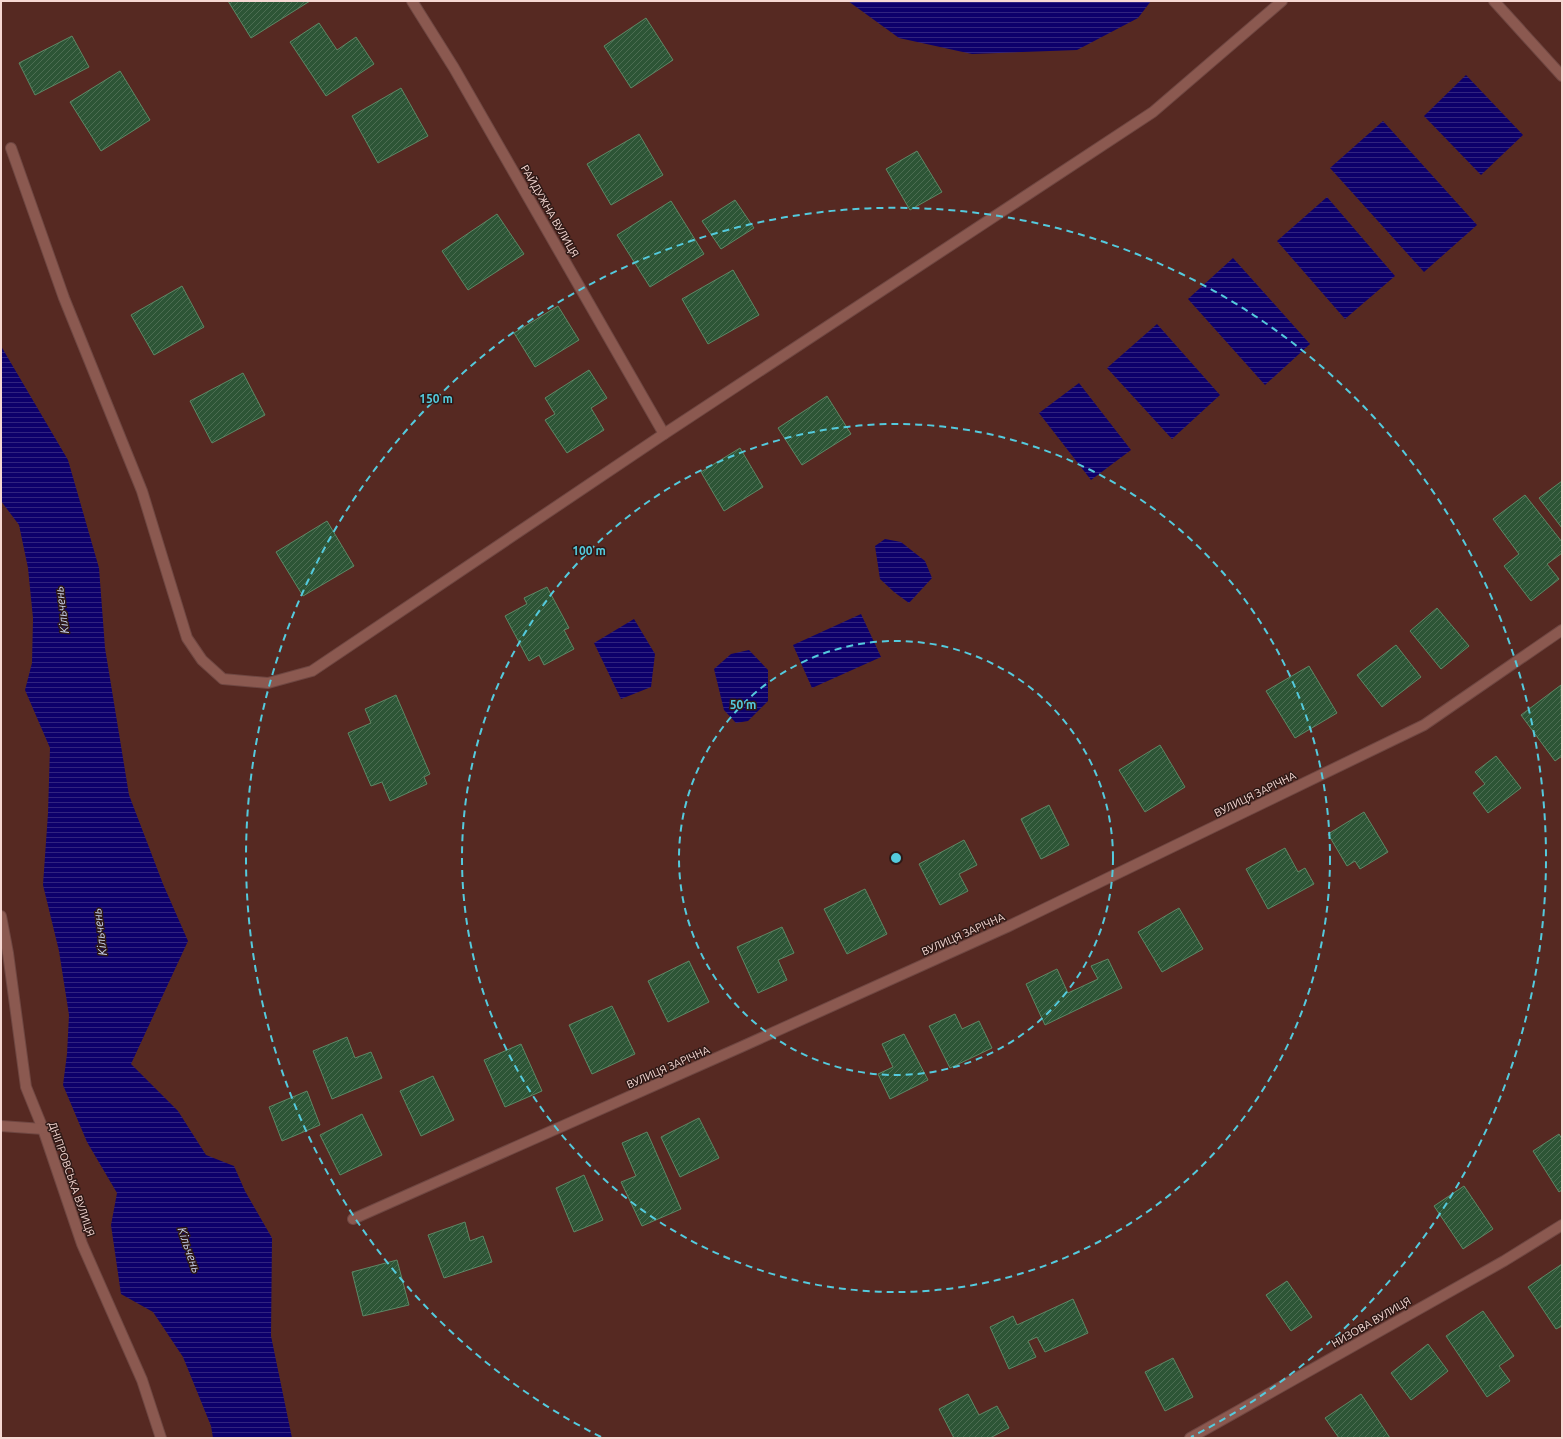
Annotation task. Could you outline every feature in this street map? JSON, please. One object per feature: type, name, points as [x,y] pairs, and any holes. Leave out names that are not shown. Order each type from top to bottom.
[{"type":"street","name":"РАЙДУЖНА ВУЛИЦЯ","points":[[412,1],[454,68],[664,434]]},
{"type":"street","points":[[12,148],[64,298],[142,491],[187,638],[202,660],[223,679],[268,684],[312,671],[664,434],[1153,112],[1282,1]]},
{"type":"street","points":[[1494,1],[1560,70]]},
{"type":"street","name":"ВУЛИЦЯ ЗАРІЧНА","points":[[353,1220],[1007,927],[1424,725],[1562,630]]},
{"type":"street","name":"ДНІПРОВСЬКА ВУЛИЦЯ","points":[[1,916],[8,953],[26,1087],[43,1129],[82,1244],[142,1380],[161,1438]]},
{"type":"street","points":[[1,1126],[43,1129]]},
{"type":"street","name":"НИЗОВА ВУЛИЦЯ","points":[[1190,1438],[1504,1261],[1562,1225]]},
{"type":"water","points":[[848,1],[1151,1],[1138,18],[1077,50],[972,54],[899,38]]},
{"type":"water","points":[[1466,75],[1523,135],[1481,175],[1424,116]]},
{"type":"water","points":[[1383,121],[1477,225],[1424,272],[1330,168]]},
{"type":"water","points":[[1327,197],[1395,276],[1345,319],[1277,241]]},
{"type":"water","points":[[1233,258],[1310,344],[1265,385],[1188,299]]},
{"type":"water","points":[[1157,324],[1220,395],[1172,439],[1107,368]]},
{"type":"water","name":"Кільчень","points":[[1,346],[68,460],[99,568],[105,648],[129,795],[163,884],[188,941],[131,1064],[178,1111],[206,1155],[234,1166],[245,1191],[272,1238],[271,1336],[292,1438],[213,1438],[211,1426],[183,1357],[153,1312],[121,1294],[111,1225],[117,1193],[87,1142],[63,1085],[67,1054],[69,1015],[59,951],[43,885],[48,813],[50,748],[25,690],[32,663],[33,618],[28,568],[19,525],[1,501]]},
{"type":"water","points":[[1079,383],[1131,450],[1091,480],[1039,413]]},
{"type":"water","points":[[885,539],[901,542],[925,561],[932,578],[909,603],[880,579],[875,546]]},
{"type":"water","points":[[861,614],[881,657],[812,688],[793,645]]},
{"type":"water","points":[[634,619],[655,654],[651,687],[621,699],[594,643]]},
{"type":"water","points":[[749,650],[768,670],[768,701],[748,721],[736,723],[724,710],[714,669],[731,654]]},
{"type":"building","points":[[228,1],[310,1],[251,38]]},
{"type":"building","points":[[646,18],[673,60],[631,88],[604,46]]},
{"type":"building","points":[[319,23],[337,50],[356,37],[374,64],[326,96],[290,42]]},
{"type":"building","points":[[72,36],[89,67],[35,95],[19,63]]},
{"type":"building","points":[[120,71],[150,120],[101,151],[70,102]]},
{"type":"building","points":[[401,88],[428,136],[378,163],[352,116]]},
{"type":"building","points":[[639,134],[663,175],[611,205],[587,164]]},
{"type":"building","points":[[917,151],[942,192],[910,210],[886,169]]},
{"type":"building","points":[[735,200],[754,228],[721,249],[702,221]]},
{"type":"building","points":[[671,201],[704,254],[650,287],[617,235]]},
{"type":"building","points":[[497,214],[524,254],[468,290],[442,251]]},
{"type":"building","points":[[733,270],[759,315],[708,344],[682,299]]},
{"type":"building","points":[[182,286],[204,327],[154,355],[131,315]]},
{"type":"building","points":[[558,306],[579,340],[535,367],[514,333]]},
{"type":"building","points":[[589,370],[607,398],[591,408],[604,430],[567,453],[545,420],[555,414],[545,398]]},
{"type":"building","points":[[243,373],[265,415],[212,443],[190,401]]},
{"type":"building","points":[[827,396],[851,434],[802,465],[778,428]]},
{"type":"building","points":[[740,448],[763,487],[724,511],[701,472]]},
{"type":"building","points":[[1562,481],[1562,528],[1539,498]]},
{"type":"building","points":[[1525,495],[1562,542],[1562,553],[1547,564],[1559,579],[1531,601],[1504,566],[1519,554],[1493,519]]},
{"type":"building","points":[[327,521],[354,566],[303,596],[276,552]]},
{"type":"building","points":[[547,587],[569,628],[564,630],[574,649],[544,665],[539,655],[529,661],[505,616],[527,604],[524,598]]},
{"type":"building","points":[[1437,608],[1469,646],[1441,669],[1410,631]]},
{"type":"building","points":[[1396,645],[1421,677],[1382,707],[1357,675]]},
{"type":"building","points":[[1309,666],[1337,713],[1295,738],[1266,691]]},
{"type":"building","points":[[1561,685],[1562,756],[1555,761],[1521,715]]},
{"type":"building","points":[[396,695],[430,774],[424,777],[427,784],[390,801],[382,782],[371,786],[348,733],[371,723],[365,709]]},
{"type":"building","points":[[1160,745],[1185,787],[1145,812],[1119,770]]},
{"type":"building","points":[[1496,756],[1521,788],[1488,813],[1473,793],[1485,784],[1475,772]]},
{"type":"building","points":[[1049,805],[1069,845],[1041,859],[1021,819]]},
{"type":"building","points":[[1364,812],[1388,852],[1360,869],[1355,861],[1347,866],[1328,834]]},
{"type":"building","points":[[964,840],[977,865],[959,874],[968,891],[940,905],[919,864]]},
{"type":"building","points":[[1285,848],[1298,872],[1305,868],[1314,884],[1268,909],[1246,869]]},
{"type":"building","points":[[865,889],[887,934],[847,954],[824,909]]},
{"type":"building","points":[[1179,908],[1203,949],[1162,972],[1138,932]]},
{"type":"building","points":[[782,927],[794,953],[778,960],[787,980],[758,993],[737,947]]},
{"type":"building","points":[[1108,959],[1122,988],[1045,1025],[1026,984],[1057,969],[1068,993],[1098,979],[1091,966]]},
{"type":"building","points":[[689,961],[709,1002],[668,1022],[648,981]]},
{"type":"building","points":[[612,1006],[635,1054],[592,1074],[569,1025]]},
{"type":"building","points":[[955,1014],[962,1029],[979,1021],[992,1048],[950,1068],[929,1026]]},
{"type":"building","points":[[904,1034],[928,1080],[890,1099],[878,1074],[893,1067],[882,1044]]},
{"type":"building","points":[[347,1037],[355,1058],[371,1052],[382,1078],[332,1099],[313,1051]]},
{"type":"building","points":[[521,1044],[542,1091],[505,1107],[484,1060]]},
{"type":"building","points":[[433,1076],[454,1120],[421,1136],[400,1091]]},
{"type":"building","points":[[307,1091],[320,1125],[282,1141],[269,1107]]},
{"type":"building","points":[[362,1114],[382,1155],[340,1175],[320,1135]]},
{"type":"building","points":[[699,1118],[719,1158],[680,1177],[661,1137]]},
{"type":"building","points":[[647,1132],[681,1209],[642,1226],[621,1182],[636,1176],[622,1143]]},
{"type":"building","points":[[1559,1134],[1562,1139],[1562,1190],[1559,1192],[1533,1151]]},
{"type":"building","points":[[584,1175],[603,1220],[574,1232],[556,1188]]},
{"type":"building","points":[[1464,1186],[1493,1229],[1463,1249],[1434,1206]]},
{"type":"building","points":[[465,1222],[470,1241],[483,1236],[492,1262],[444,1278],[428,1235]]},
{"type":"building","points":[[397,1260],[409,1305],[363,1316],[352,1272]]},
{"type":"building","points":[[1562,1264],[1562,1326],[1556,1329],[1528,1287]]},
{"type":"building","points":[[1287,1281],[1312,1317],[1291,1331],[1266,1295]]},
{"type":"building","points":[[1073,1299],[1088,1333],[1045,1352],[1037,1337],[1028,1341],[1036,1357],[1009,1369],[990,1327],[1013,1316],[1017,1325]]},
{"type":"building","points":[[1483,1311],[1514,1356],[1499,1366],[1510,1381],[1487,1397],[1446,1336]]},
{"type":"building","points":[[1428,1344],[1448,1371],[1411,1400],[1391,1373]]},
{"type":"building","points":[[1173,1358],[1193,1397],[1165,1411],[1145,1372]]},
{"type":"building","points":[[968,1394],[979,1415],[997,1406],[1009,1428],[990,1438],[954,1438],[939,1409]]},
{"type":"building","points":[[1361,1394],[1390,1438],[1339,1438],[1325,1418]]}]
